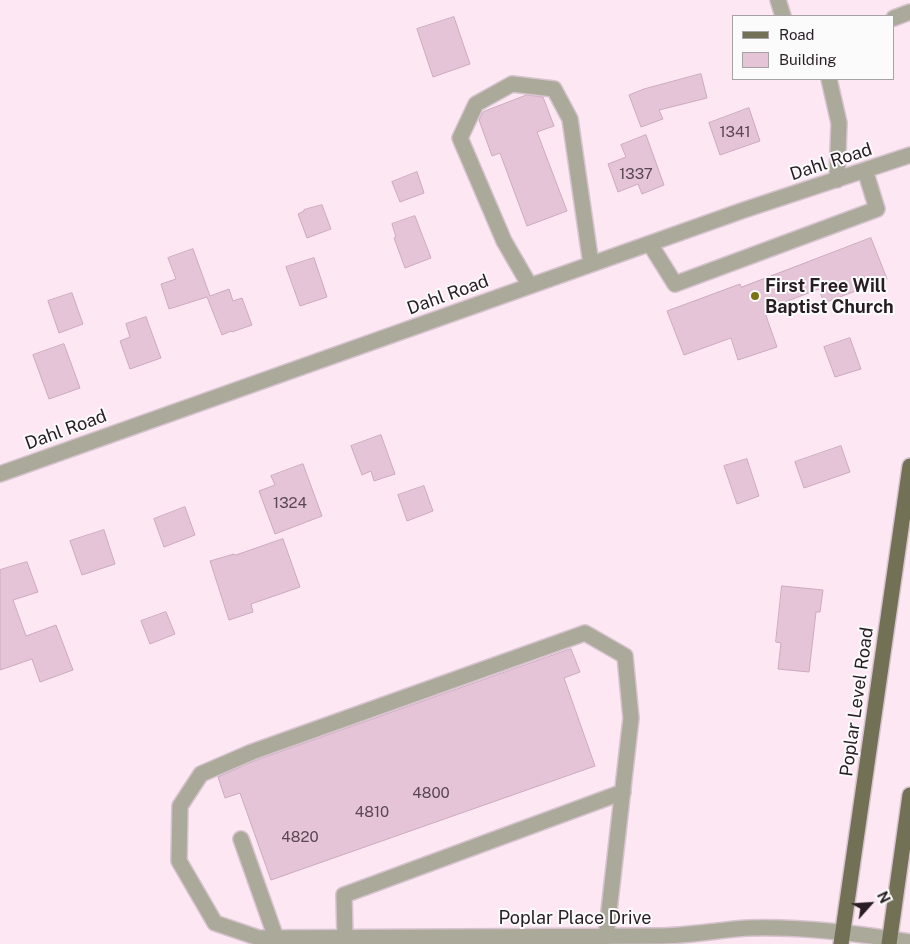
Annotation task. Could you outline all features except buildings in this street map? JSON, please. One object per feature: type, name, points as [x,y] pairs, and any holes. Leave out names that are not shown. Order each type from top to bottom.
[{"type":"main road","name":"Poplar Level Road","points":[[841,938],[910,466]]},
{"type":"main road","points":[[889,941],[910,795]]},
{"type":"street","points":[[778,0],[783,15]]},
{"type":"street","points":[[895,18],[910,12]]},
{"type":"street","points":[[829,80],[839,123],[837,180]]},
{"type":"street","points":[[530,286],[504,241],[460,138],[476,104],[512,84],[554,89],[570,119],[591,264]]},
{"type":"street","name":"Dahl Road","points":[[0,474],[744,210],[910,155]]},
{"type":"street","points":[[650,244],[675,284],[877,209],[865,170]]},
{"type":"street","name":"Poplar Place Drive","points":[[622,792],[631,718],[624,656],[585,633],[252,752],[201,774],[180,806],[179,861],[215,923],[259,938],[672,936],[747,928],[802,929],[841,938],[910,942]]},
{"type":"street","points":[[345,938],[344,895],[622,792],[606,937]]},
{"type":"street","points":[[241,839],[276,938]]},
{"type":"place","name":"First Free Will Baptist Church","points":[[755,296]]}]
